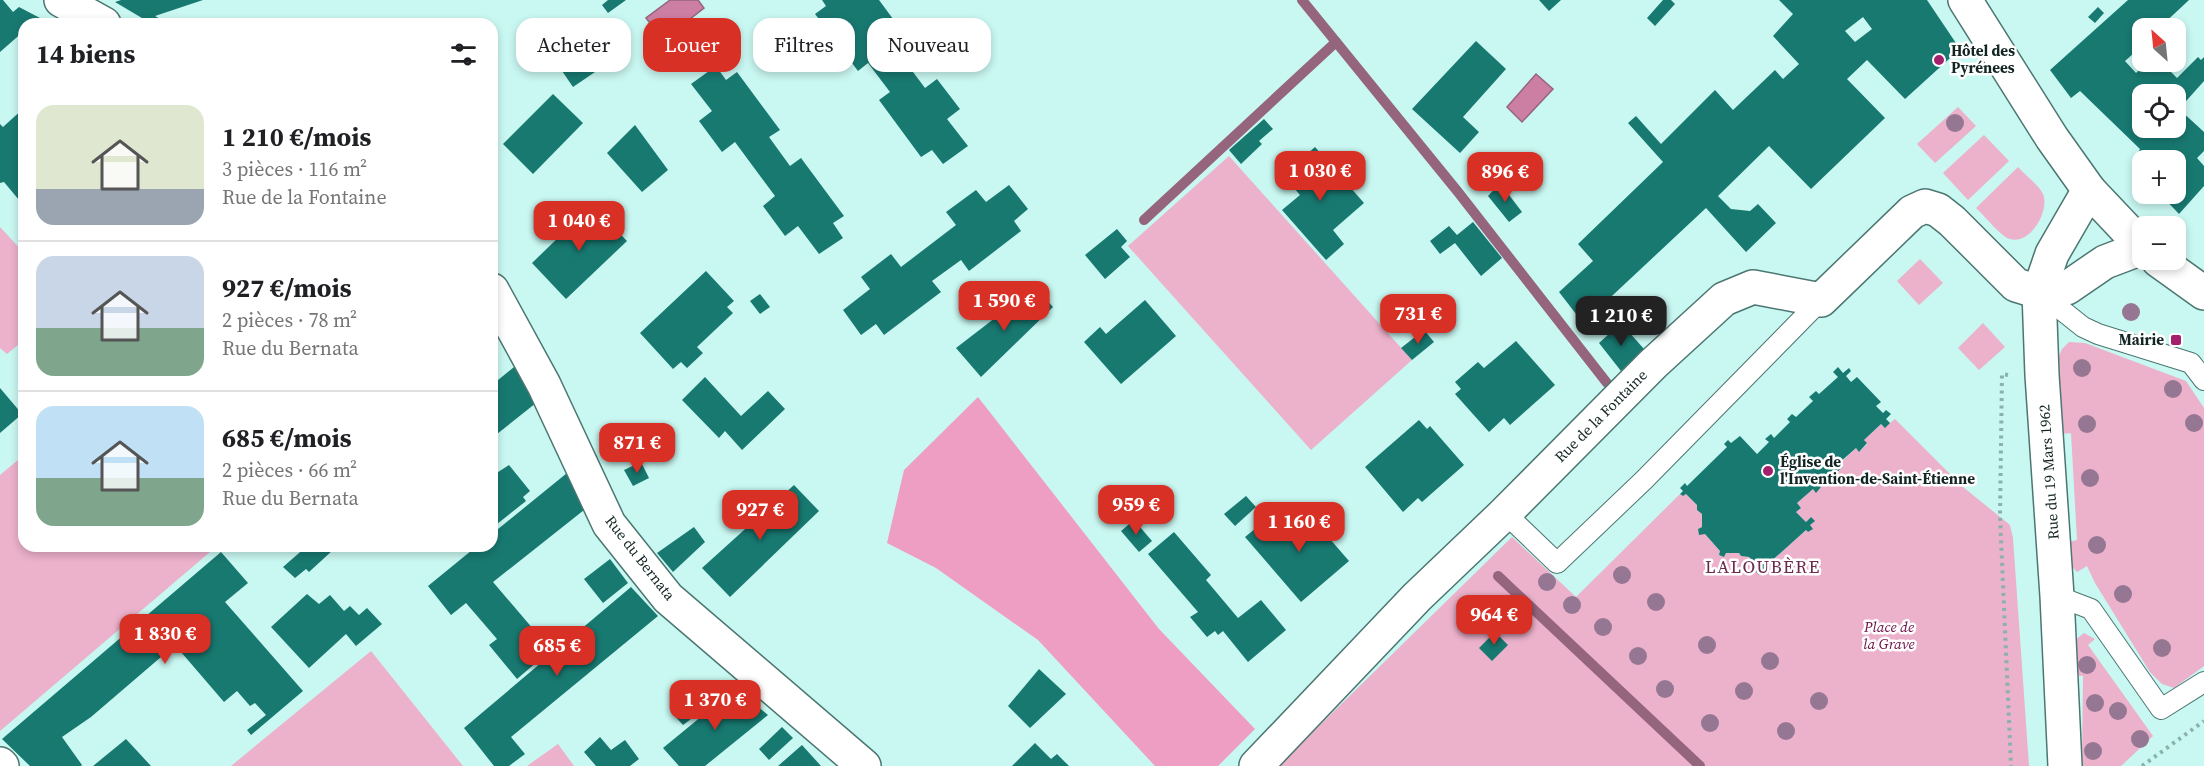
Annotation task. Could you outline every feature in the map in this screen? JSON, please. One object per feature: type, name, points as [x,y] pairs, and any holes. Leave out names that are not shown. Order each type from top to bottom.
[{"type":"street","points":[[61,0],[93,18]]},
{"type":"street","points":[[1965,0],[2052,138],[2089,190],[2132,236]]},
{"type":"street","name":"Rue du 19 Mars 1962","points":[[2065,766],[2039,292],[2052,254],[2089,190]]},
{"type":"street","points":[[1821,300],[1912,212],[1925,206],[1938,210],[1953,221],[2016,285],[2039,292],[2067,288],[2105,262],[2132,251]]},
{"type":"street","points":[[2172,270],[2204,293]]},
{"type":"street","name":"Rue de la Fontaine","points":[[1256,766],[1417,597],[1505,513],[1653,364],[1724,299],[1753,287],[1821,300]]},
{"type":"street","name":"Rue du Bernata","points":[[498,301],[544,385],[609,524],[668,598],[864,766]]},
{"type":"lane","points":[[2039,292],[2083,327],[2098,334],[2191,363],[2204,380]]},
{"type":"lane","points":[[1505,513],[1557,563],[1644,480],[1821,300]]},
{"type":"lane","points":[[2057,596],[2091,609],[2161,709],[2204,682]]},
{"type":"path","points":[[2011,766],[2000,516],[2002,374],[2042,375]]},
{"type":"path","points":[[2142,766],[2204,721]]},
{"type":"green space","points":[[1958,107],[1976,126],[1935,163],[1917,144]]},
{"type":"green space","points":[[1984,135],[2009,161],[1968,200],[1943,173]]},
{"type":"green space","points":[[1229,156],[1412,360],[1311,450],[1128,246]]},
{"type":"green space","points":[[2018,167],[2043,194],[2044,209],[2031,232],[2025,237],[2010,239],[1976,208]]},
{"type":"green space","points":[[0,227],[18,246],[18,345],[7,354],[0,348]]},
{"type":"green space","points":[[1920,259],[1943,283],[1919,305],[1897,281]]},
{"type":"green space","points":[[1983,323],[2005,347],[1979,370],[1958,348]]},
{"type":"green space","points":[[2069,342],[2085,343],[2186,381],[2204,408],[2204,666],[2174,688],[2162,684],[2150,672],[2095,583],[2087,566],[2077,572],[2069,563],[2068,542],[2077,540],[2071,433],[2062,434],[2059,356]]},
{"type":"green space","name":"Place de la Grave","points":[[1895,419],[1963,487],[2010,525],[2013,538],[2029,766],[1278,766],[1512,537],[1576,597],[1680,494],[1683,496],[1686,494],[1702,514],[1702,527],[1698,529],[1699,534],[1705,534],[1720,551],[1719,555],[1724,557],[1726,553],[1739,553],[1741,556],[1749,557],[1759,568],[1755,571],[1765,573],[1770,568],[1767,565],[1806,530],[1808,532],[1812,529],[1810,525],[1814,521],[1811,517],[1806,522],[1796,512],[1801,508],[1797,503],[1813,489],[1816,492],[1821,487],[1818,484],[1856,448],[1860,451],[1867,444],[1864,440],[1881,424],[1885,427]]},
{"type":"green space","points":[[18,460],[18,552],[210,552],[0,731],[0,475]]},
{"type":"green space","points":[[2084,633],[2095,639],[2088,645],[2153,736],[2121,766],[2082,766],[2083,676],[2073,675],[2075,640]]},
{"type":"green space","points":[[371,651],[463,766],[231,766]]},
{"type":"green space","points":[[558,744],[574,766],[527,766]]},
{"type":"shaded area","points":[[670,0],[698,0],[704,8],[691,18],[646,18]]},
{"type":"shaded area","points":[[1536,74],[1553,89],[1522,122],[1507,107]]},
{"type":"shaded area","points":[[978,397],[1159,629],[1255,729],[1218,766],[1155,766],[1038,640],[936,568],[887,543],[904,470]]},
{"type":"building","points":[[0,0],[3,0],[13,12],[19,7],[40,18],[18,18],[18,36],[0,52]]},
{"type":"building","points":[[121,0],[203,0],[155,16],[158,18],[142,18],[115,2]]},
{"type":"building","points":[[608,0],[626,0],[608,13],[602,5]]},
{"type":"building","points":[[822,0],[879,0],[892,18],[867,18],[867,64],[858,71],[855,67],[855,18],[818,18],[815,14],[826,6]]},
{"type":"building","points":[[1539,0],[1561,0],[1549,11]]},
{"type":"building","points":[[1663,0],[1671,0],[1675,4],[1655,26],[1647,18]]},
{"type":"building","points":[[1779,0],[1927,0],[1960,49],[1905,99],[1867,60],[1847,79],[1885,118],[1811,189],[1769,146],[1718,196],[1731,209],[1750,211],[1758,204],[1776,223],[1746,252],[1706,208],[1583,323],[1559,292],[1593,261],[1578,244],[1663,162],[1628,123],[1636,116],[1661,144],[1715,90],[1733,110],[1775,70],[1783,79],[1799,64],[1773,36],[1793,14]],"holes":[[[1863,17],[1872,29],[1855,42],[1845,31]]]},
{"type":"building","points":[[2128,0],[2189,0],[2170,18],[2132,18],[2132,55],[2125,61],[2132,69],[2132,72],[2171,72],[2177,78],[2186,72],[2186,69],[2198,57],[2201,60],[2204,57],[2204,81],[2186,101],[2186,84],[2132,84],[2132,138],[2186,138],[2186,115],[2204,132],[2204,151],[2197,158],[2204,166],[2204,186],[2179,214],[2170,204],[2186,204],[2186,150],[2140,150],[2080,91],[2071,98],[2050,70]]},
{"type":"building","points":[[2098,7],[2104,13],[2095,23],[2088,17]]},
{"type":"building","points":[[1476,41],[1506,69],[1463,117],[1479,132],[1460,153],[1412,109]]},
{"type":"building","points":[[563,72],[595,72],[573,87]]},
{"type":"building","points":[[708,72],[720,72],[726,80],[737,72],[780,130],[769,137],[790,166],[801,158],[844,216],[833,223],[843,238],[819,254],[798,226],[785,236],[763,206],[775,196],[735,142],[722,152],[699,121],[712,111],[691,84]]},
{"type":"building","points":[[875,72],[913,72],[925,88],[937,79],[960,109],[947,119],[968,146],[943,164],[932,150],[921,157],[879,100],[890,92]]},
{"type":"building","points":[[553,94],[583,123],[533,174],[503,144]]},
{"type":"building","points":[[18,113],[18,199],[4,182],[0,183],[0,124],[3,127]]},
{"type":"building","points":[[1264,119],[1273,129],[1259,141],[1262,144],[1241,164],[1229,150]]},
{"type":"building","points":[[635,125],[668,170],[642,192],[607,153]]},
{"type":"building","points":[[1315,147],[1364,203],[1333,230],[1344,244],[1326,260],[1282,210],[1300,195],[1283,175]]},
{"type":"building","points":[[1500,183],[1522,212],[1509,222],[1488,196]]},
{"type":"building","points":[[1009,185],[1028,209],[1014,221],[1021,231],[969,271],[961,260],[932,281],[941,292],[884,335],[876,324],[861,335],[843,310],[870,289],[861,277],[891,254],[901,267],[956,225],[946,212],[976,190],[986,202]]},
{"type":"building","points":[[592,205],[627,241],[566,299],[532,263]]},
{"type":"building","points":[[1473,222],[1502,258],[1481,276],[1455,243],[1440,254],[1430,241],[1449,226],[1457,235]]},
{"type":"building","points":[[1117,229],[1127,241],[1121,247],[1130,257],[1105,279],[1085,255]]},
{"type":"building","points":[[706,271],[734,301],[727,307],[733,313],[697,347],[703,353],[687,368],[681,362],[673,369],[640,333]]},
{"type":"building","points":[[1035,287],[1053,307],[981,377],[956,348]]},
{"type":"building","points":[[760,294],[770,307],[760,314],[750,301]]},
{"type":"building","points":[[1145,300],[1176,336],[1121,384],[1084,342],[1100,327],[1106,334]]},
{"type":"building","points":[[1621,323],[1644,349],[1621,371],[1599,343]]},
{"type":"building","points":[[1424,330],[1434,342],[1412,360],[1401,348]]},
{"type":"building","points":[[1516,341],[1555,385],[1510,425],[1504,418],[1489,432],[1455,394],[1461,389],[1455,382],[1478,362],[1484,368]]},
{"type":"building","points":[[514,367],[536,403],[498,433],[498,380]]},
{"type":"building","name":"Église de l'Invention-de-Saint-Étienne","points":[[1838,367],[1843,373],[1849,368],[1851,371],[1846,376],[1851,382],[1857,377],[1881,402],[1876,406],[1883,413],[1886,410],[1891,414],[1886,419],[1890,423],[1885,428],[1881,424],[1864,440],[1867,443],[1859,452],[1856,448],[1839,463],[1843,467],[1837,472],[1834,469],[1818,484],[1821,487],[1816,493],[1813,489],[1797,503],[1801,508],[1796,512],[1806,522],[1811,517],[1815,521],[1810,525],[1813,529],[1808,532],[1806,530],[1767,565],[1770,568],[1765,573],[1759,575],[1755,571],[1759,568],[1749,557],[1741,556],[1739,553],[1726,553],[1724,557],[1719,555],[1720,551],[1705,534],[1699,535],[1698,529],[1702,527],[1702,514],[1686,494],[1683,496],[1680,494],[1683,491],[1680,488],[1685,483],[1687,486],[1727,447],[1724,444],[1728,440],[1731,443],[1740,436],[1757,454],[1769,442],[1765,439],[1771,434],[1774,438],[1790,422],[1787,419],[1792,414],[1796,417],[1813,401],[1809,397],[1816,391],[1819,394],[1838,377],[1833,372]]},
{"type":"building","points":[[705,377],[741,416],[768,391],[785,409],[742,450],[725,431],[719,438],[682,400]]},
{"type":"building","points":[[0,388],[18,409],[18,417],[0,433]]},
{"type":"building","points":[[1419,420],[1427,429],[1430,426],[1464,465],[1422,502],[1418,498],[1403,512],[1365,467]]},
{"type":"building","points":[[641,462],[649,478],[633,486],[624,470]]},
{"type":"building","points":[[509,465],[530,491],[523,497],[526,501],[498,523],[498,472]]},
{"type":"building","points":[[567,473],[584,510],[493,582],[551,650],[517,679],[489,645],[497,639],[466,603],[451,615],[428,586],[470,552],[498,552],[498,529]]},
{"type":"building","points":[[794,485],[819,511],[730,597],[702,568]]},
{"type":"building","points":[[1246,496],[1256,507],[1235,526],[1224,514]]},
{"type":"building","points":[[1304,509],[1349,561],[1301,602],[1245,537],[1267,519],[1278,532]]},
{"type":"building","points":[[1134,520],[1152,541],[1139,552],[1121,531]]},
{"type":"building","points":[[694,527],[705,542],[673,572],[657,553]]},
{"type":"building","points":[[1174,532],[1211,575],[1206,580],[1238,618],[1261,600],[1286,630],[1248,662],[1223,631],[1218,635],[1215,631],[1207,637],[1190,617],[1198,612],[1148,554]]},
{"type":"building","points":[[221,552],[248,583],[225,602],[303,691],[251,735],[247,730],[266,715],[255,703],[250,706],[237,691],[224,702],[175,645],[91,717],[62,737],[81,766],[30,766],[2,739]]},
{"type":"building","points":[[300,552],[331,552],[309,572],[306,569],[295,578],[283,567]]},
{"type":"building","points":[[610,559],[628,583],[603,603],[584,579]]},
{"type":"building","points":[[631,587],[658,616],[511,737],[525,754],[509,766],[494,766],[464,728]]},
{"type":"building","points":[[307,594],[319,604],[330,595],[344,611],[350,606],[359,615],[367,608],[382,624],[356,646],[346,634],[309,668],[271,627]]},
{"type":"building","points":[[1495,632],[1508,645],[1492,661],[1479,648]]},
{"type":"building","points":[[1039,669],[1066,694],[1030,728],[1008,706]]},
{"type":"building","points":[[736,688],[768,715],[705,766],[679,766],[663,748]]},
{"type":"building","points":[[689,700],[699,713],[683,725],[672,713]]},
{"type":"building","points":[[782,727],[793,738],[769,760],[759,749]]},
{"type":"building","points":[[600,737],[611,750],[625,740],[639,759],[630,766],[596,766],[584,752]]},
{"type":"building","points":[[126,739],[151,766],[93,766]]},
{"type":"building","points":[[1035,743],[1051,759],[1057,754],[1069,766],[1012,766]]},
{"type":"building","points":[[802,745],[821,766],[778,766]]},
{"type":"waterway","points":[[1302,0],[1458,192],[1607,383]]},
{"type":"waterway","points":[[1144,220],[1336,42]]},
{"type":"waterway","points":[[1498,576],[1700,766]]},
{"type":"place","name":"Hôtel des Pyrénees","points":[[1939,60]]},
{"type":"place","name":"Mairie","points":[[2176,340]]},
{"type":"place","name":"Église de l'Invention-de-Saint-Étienne","points":[[1768,471]]},
{"type":"district","name":"LALOUBÈRE","points":[[1763,567]]}]
